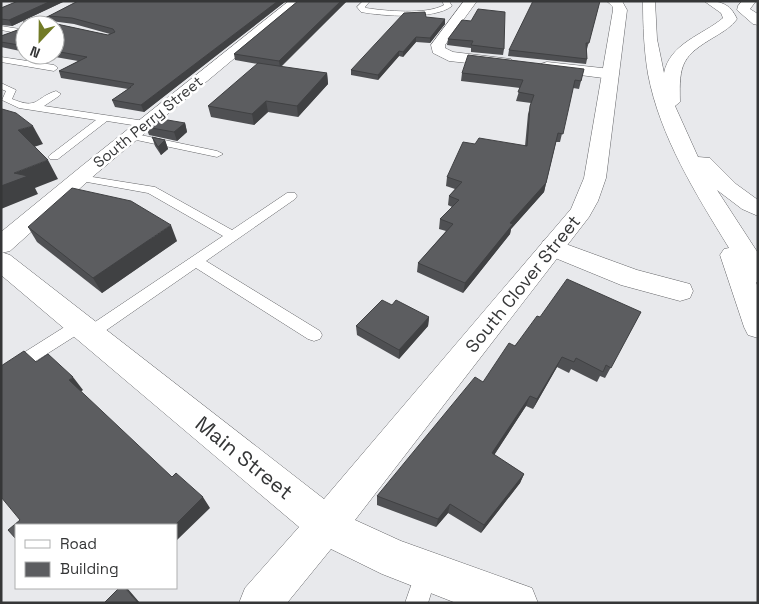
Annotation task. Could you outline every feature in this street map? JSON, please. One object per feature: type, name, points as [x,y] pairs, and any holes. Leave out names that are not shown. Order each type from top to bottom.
[{"type":"main road","name":"South Perry Street","points":[[1,245],[138,130],[297,1]]},
{"type":"main road","points":[[471,1],[438,45],[438,50],[444,54],[456,57],[611,74]]},
{"type":"main road","name":"South Clover Street","points":[[260,603],[327,525],[581,212],[592,189],[611,74],[620,8],[614,1]]},
{"type":"main road","points":[[649,1],[648,26],[651,56],[659,91],[673,124],[710,195],[758,274]]},
{"type":"main road","points":[[710,1],[727,11],[730,19],[688,47],[675,61],[671,73],[673,124],[724,185],[735,195],[758,210]]},
{"type":"main road","points":[[750,1],[744,6],[744,10],[758,21]]},
{"type":"main road","points":[[1,38],[15,32]]},
{"type":"main road","points":[[710,195],[738,266],[758,327]]},
{"type":"main road","points":[[552,247],[630,278],[680,291]]},
{"type":"main road","name":"Main Street","points":[[1,261],[327,525],[367,548],[421,587],[517,603]]},
{"type":"lane","points":[[375,2],[369,1],[361,7],[364,10],[432,12],[445,9],[448,6],[445,1]]},
{"type":"lane","points":[[1,29],[15,29]]},
{"type":"lane","points":[[1,59],[54,68]]},
{"type":"lane","points":[[1,86],[11,90],[7,100],[9,102],[34,108],[105,118],[218,154]]},
{"type":"lane","points":[[34,108],[56,94]]},
{"type":"lane","points":[[54,157],[105,118]]},
{"type":"lane","points":[[80,178],[151,190],[232,236]]},
{"type":"lane","points":[[1,376],[85,329],[196,261],[292,196]]},
{"type":"lane","points":[[196,261],[314,335]]},
{"type":"building","points":[[18,1],[51,1],[20,15],[15,15],[15,17],[9,20],[1,19],[1,8]]},
{"type":"building","points":[[78,1],[278,1],[141,105],[112,100],[134,84],[59,71],[87,57],[65,53],[65,26],[108,35],[115,32],[113,29],[65,17],[65,15],[51,15]]},
{"type":"building","points":[[298,1],[341,1],[279,61],[234,54]]},
{"type":"building","points":[[533,1],[600,1],[589,43],[586,43],[587,59],[509,50]]},
{"type":"building","points":[[478,9],[505,12],[504,49],[471,45],[473,41],[448,39],[462,20],[471,21]]},
{"type":"building","points":[[425,12],[426,17],[445,19],[430,38],[416,37],[403,52],[399,51],[378,75],[351,70],[404,13]]},
{"type":"building","points":[[15,31],[15,44],[1,42],[1,36]]},
{"type":"building","points":[[468,55],[584,69],[581,81],[575,80],[563,134],[558,133],[546,183],[510,223],[513,224],[465,283],[418,263],[453,224],[440,219],[459,200],[449,196],[462,182],[447,177],[463,142],[475,144],[479,138],[527,146],[530,106],[534,95],[518,92],[523,80],[462,73]]},
{"type":"building","points":[[258,63],[327,73],[297,106],[266,101],[252,114],[208,106]]},
{"type":"building","points":[[1,110],[16,113],[33,126],[18,130],[48,160],[14,173],[28,176],[1,186]]},
{"type":"building","points":[[156,118],[185,123],[174,132],[146,127]]},
{"type":"building","points":[[152,137],[165,140],[158,147]]},
{"type":"building","points":[[72,188],[131,201],[171,225],[93,278],[28,227]]},
{"type":"building","points":[[567,279],[641,312],[611,368],[606,365],[603,372],[576,358],[574,362],[562,357],[537,399],[530,396],[492,453],[524,474],[484,525],[450,504],[438,519],[377,496],[475,377],[483,382],[509,343],[515,346],[537,316],[540,317]]},
{"type":"building","points":[[382,300],[392,305],[396,300],[429,317],[399,350],[356,326]]},
{"type":"building","points":[[24,351],[36,362],[48,354],[73,377],[69,380],[172,477],[176,473],[203,497],[176,524],[15,524],[20,520],[1,497],[1,366]]},
{"type":"building","points":[[15,524],[15,538],[8,530]]},
{"type":"building","points":[[118,589],[126,589],[138,603],[104,603]]}]
